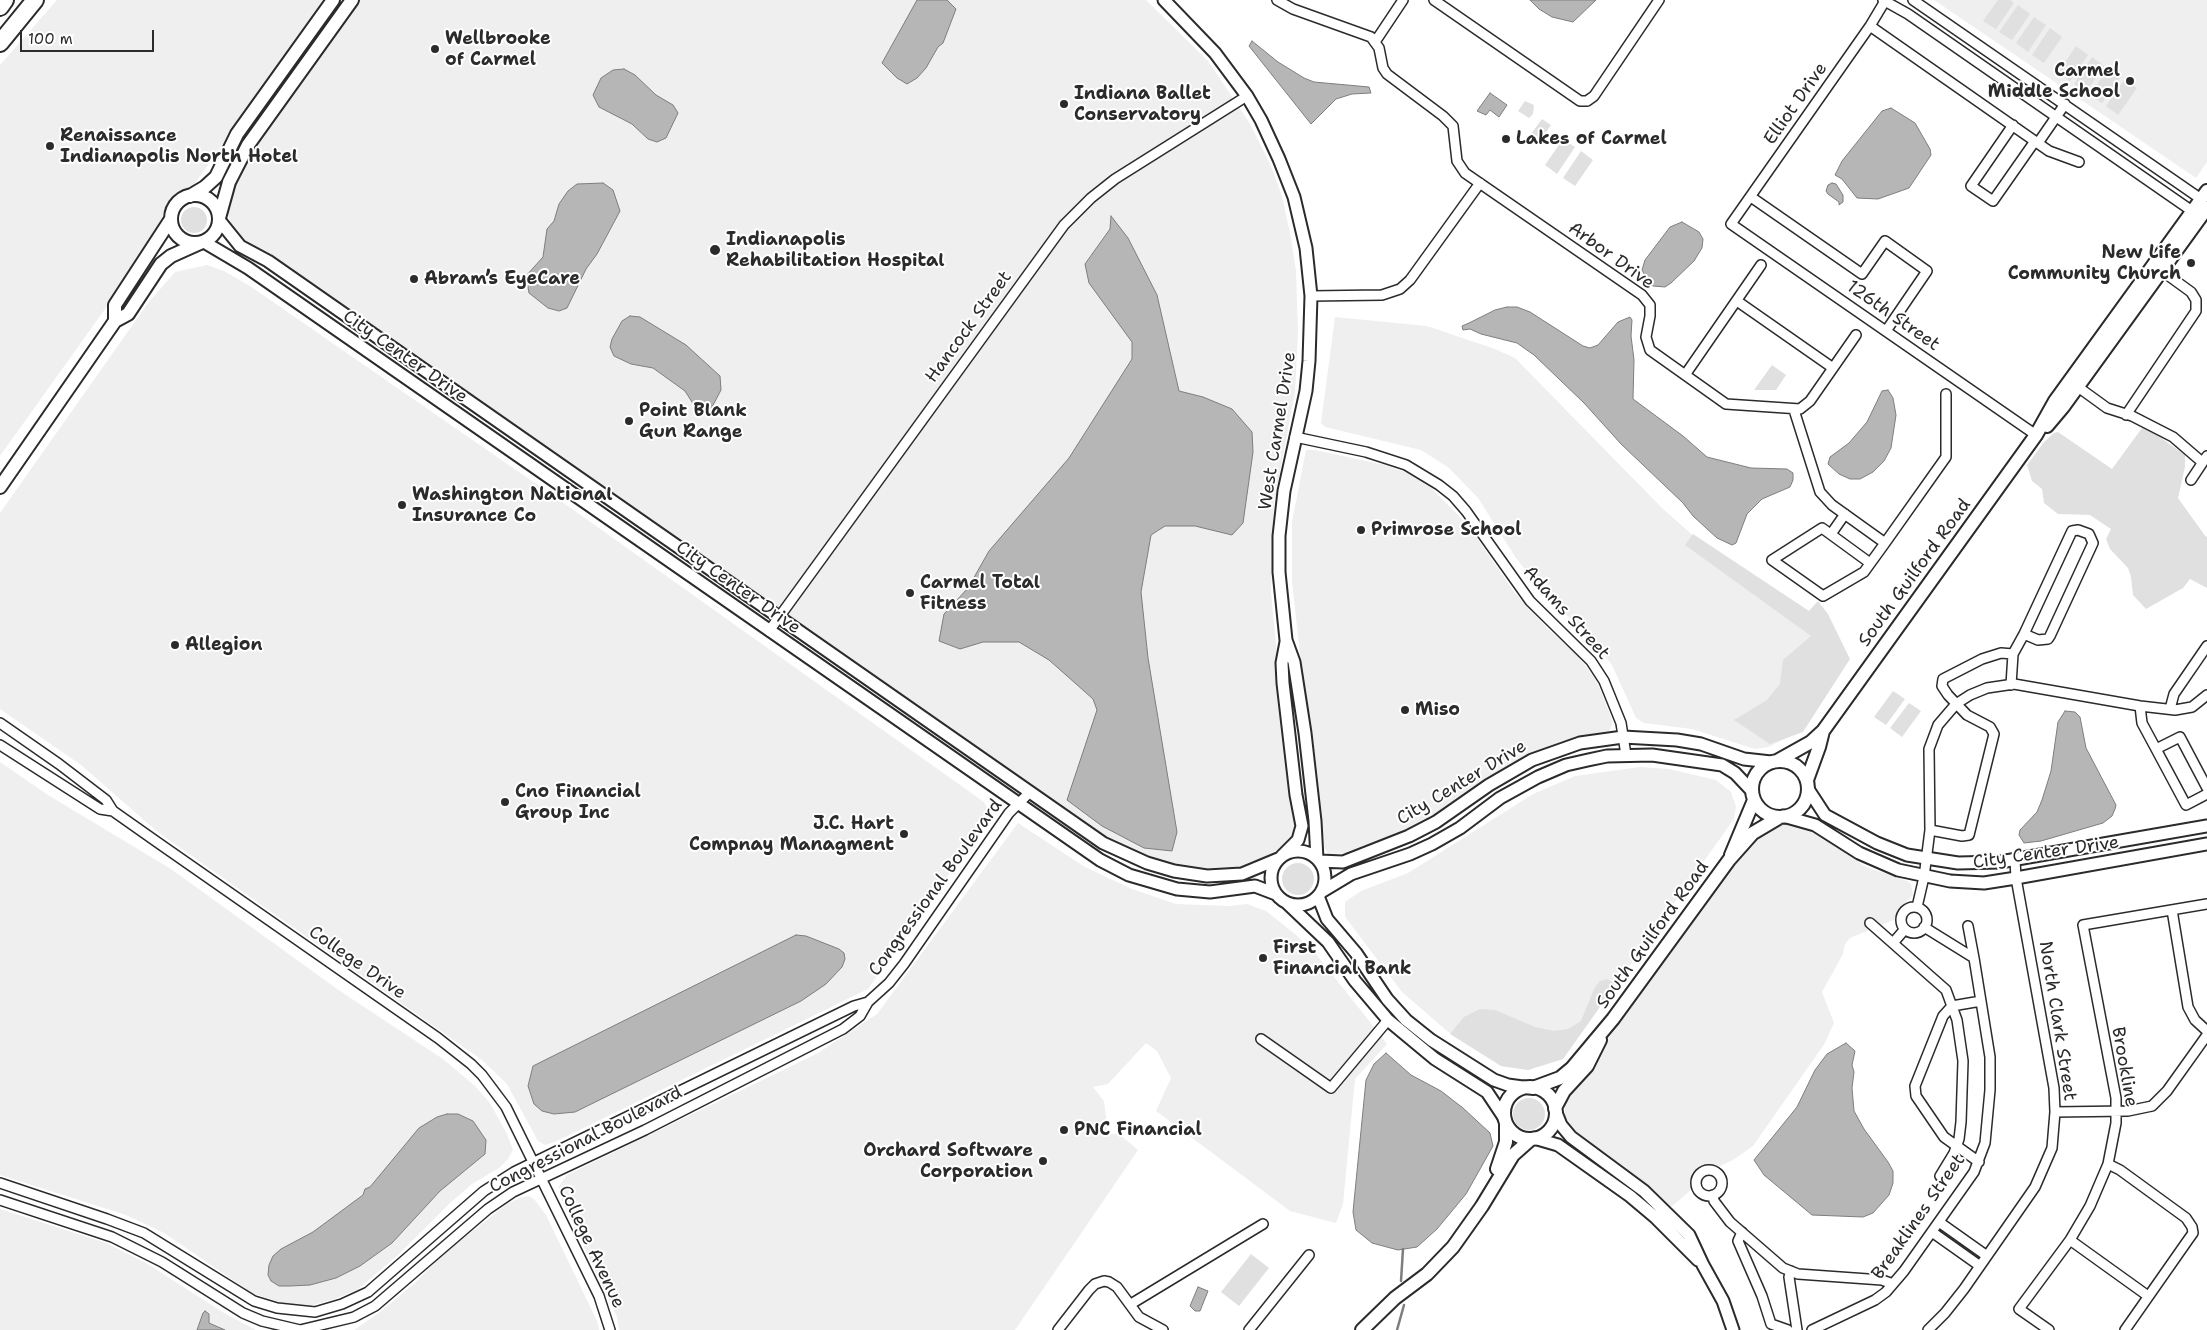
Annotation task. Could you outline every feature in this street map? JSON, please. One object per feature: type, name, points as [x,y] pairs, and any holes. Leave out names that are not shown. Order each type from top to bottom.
[{"type":"highway","points":[[0,7],[5,0]]},
{"type":"highway","points":[[0,43],[35,0]]},
{"type":"main road","points":[[115,321],[115,306],[170,219],[176,205],[183,198],[205,187],[216,178],[235,137],[333,0]]},
{"type":"main road","points":[[0,487],[115,321],[128,314],[164,260],[202,242],[216,232],[229,182],[248,145],[352,0]]},
{"type":"main road","points":[[190,196],[198,196],[210,200],[215,206],[219,219]]},
{"type":"main road","name":"South Guilford Road","points":[[1774,761],[1811,742],[1823,731],[2036,435],[2055,401],[2192,211],[2205,199]]},
{"type":"main road","name":"South Guilford Road","points":[[2036,435],[2047,426],[2078,387],[2162,271],[2205,199]]},
{"type":"main road","points":[[170,219],[173,230],[179,238],[189,243],[202,242]]},
{"type":"main road","name":"South Guilford Road","points":[[1807,784],[1823,731]]},
{"type":"main road","points":[[1774,761],[1793,764],[1801,770],[1807,784],[1806,800],[1799,809],[1781,817],[1764,812],[1753,796],[1755,776],[1761,767],[1774,761]]},
{"type":"main road","name":"South Guilford Road","points":[[1730,860],[1753,796]]},
{"type":"main road","name":"South Guilford Road","points":[[1531,1088],[1566,1074],[1604,1031],[1730,860],[1753,833],[1781,817]]},
{"type":"main road","name":"South Guilford Road","points":[[1555,1109],[1561,1095],[1587,1066],[1604,1031]]},
{"type":"main road","points":[[1492,1188],[1506,1142],[1505,1106],[1508,1098],[1518,1090],[1531,1088],[1548,1096],[1555,1109],[1554,1122],[1541,1136],[1532,1139],[1513,1154],[1502,1176]]},
{"type":"main road","points":[[1505,1120],[1515,1134],[1532,1139]]},
{"type":"main road","points":[[1362,1330],[1395,1298],[1441,1261],[1453,1247],[1502,1176],[1534,1147],[1548,1142]]},
{"type":"street","name":"West Carmel Drive","points":[[1164,0],[1206,43],[1246,96],[1280,159],[1294,197],[1306,248],[1311,296],[1311,330],[1306,391],[1284,491],[1279,536],[1279,572],[1286,640],[1294,662],[1305,733],[1318,860]]},
{"type":"street","points":[[1277,0],[1299,12],[1366,34],[1375,42],[1403,0]]},
{"type":"street","points":[[1434,0],[1580,101],[1587,101],[1594,96],[1659,0]]},
{"type":"street","points":[[1913,0],[2205,199]]},
{"type":"street","points":[[1884,1],[1908,14],[2192,211]]},
{"type":"street","name":"Elliot Drive","points":[[1731,224],[1870,26],[1884,1]]},
{"type":"street","points":[[1870,26],[2037,142],[2056,154],[2079,162]]},
{"type":"street","name":"Arbor Drive","points":[[1375,42],[1387,74],[1444,116],[1453,126],[1459,166],[1465,173],[1642,295],[1650,305],[1646,337],[1650,350],[1726,404],[1794,410]]},
{"type":"street","name":"Hancock Street","points":[[769,631],[1064,225],[1091,198],[1115,179],[1246,96]]},
{"type":"street","points":[[2013,125],[1971,186],[1994,202],[2065,104]]},
{"type":"street","points":[[1311,296],[1382,295],[1400,289],[1410,280],[1480,183]]},
{"type":"street","points":[[1751,197],[1862,274],[1886,241],[1927,271],[1886,331]]},
{"type":"street","name":"City Center Drive","points":[[219,219],[240,246],[266,260],[1103,842],[1128,855],[1163,868],[1207,876],[1222,877],[1251,871],[1280,858]]},
{"type":"street","name":"126th Street","points":[[1731,224],[2036,435]]},
{"type":"street","name":"City Center Drive","points":[[202,242],[248,268],[1100,860],[1145,880],[1191,891],[1210,892],[1255,886],[1276,894]]},
{"type":"street","points":[[1685,375],[1761,265]]},
{"type":"street","points":[[2126,415],[2196,311],[2196,300],[2193,295],[2162,271]]},
{"type":"street","points":[[1737,301],[1833,368]]},
{"type":"street","points":[[1856,335],[1810,401],[1800,409],[1794,410],[1820,492],[1832,505],[1885,543]]},
{"type":"street","points":[[2078,387],[2107,408],[2173,438],[2205,459],[2191,480]]},
{"type":"street","points":[[1870,564],[1822,528],[1772,560],[1823,596],[1864,572],[1870,564],[1885,543],[1946,457],[1946,394]]},
{"type":"street","name":"Adams Street","points":[[1295,437],[1366,452],[1406,465],[1431,479],[1452,496],[1475,524],[1530,601],[1591,661],[1604,681],[1616,706],[1621,722],[1626,755]]},
{"type":"street","points":[[1831,534],[1845,514]]},
{"type":"street","points":[[2011,685],[2013,654],[2072,531],[2081,530],[2089,534],[2093,543],[2050,636],[2040,641],[2024,634]]},
{"type":"street","name":"West Carmel Drive","points":[[1280,858],[1298,840],[1302,826],[1296,795],[1283,683],[1282,663],[1286,640]]},
{"type":"street","points":[[2170,709],[2174,694],[2207,646]]},
{"type":"street","points":[[1930,830],[1962,836],[1969,834],[1994,734],[1990,727],[1967,715],[1956,704],[1942,686],[1943,679],[1982,659],[2001,653],[2013,654]]},
{"type":"street","points":[[1917,907],[1924,877],[1930,830],[1929,749],[1938,725],[1956,704],[1970,694],[1987,688],[2011,685],[2140,706],[2170,709],[2192,707],[2206,698]]},
{"type":"street","points":[[2140,706],[2142,723],[2186,805],[2207,794]]},
{"type":"street","name":"College Drive","points":[[0,723],[59,764],[106,800],[113,810],[438,1038],[471,1064],[486,1080],[506,1107],[542,1179]]},
{"type":"street","name":"City Center Drive","points":[[1318,860],[1343,862],[1408,836],[1445,817],[1514,770],[1550,753],[1580,743],[1623,737],[1677,740],[1701,744],[1744,759],[1774,761]]},
{"type":"street","points":[[2156,749],[2180,737],[2207,788]]},
{"type":"street","name":"College Drive","points":[[0,745],[100,809],[113,810]]},
{"type":"street","name":"City Center Drive","points":[[1319,894],[1350,874],[1410,854],[1432,844],[1460,828],[1500,798],[1538,777],[1588,760],[1626,755],[1652,755],[1722,765],[1735,773],[1753,796]]},
{"type":"street","name":"City Center Drive","points":[[1807,784],[1819,808],[1832,819],[1877,844],[1926,859],[1958,863],[2015,860],[2207,826]]},
{"type":"street","name":"Congressional Boulevard","points":[[0,1200],[112,1237],[162,1262],[243,1314],[280,1327],[300,1330],[354,1317],[375,1306],[488,1209],[513,1192],[645,1130],[843,1029],[860,1016],[868,1002],[904,964],[1009,813],[1030,792]]},
{"type":"street","name":"City Center Drive","points":[[1781,817],[1815,826],[1859,853],[1898,870],[1924,877],[1984,882],[2207,844]]},
{"type":"street","points":[[1287,903],[1302,905],[1312,901],[1319,894],[1325,875],[1318,860],[1310,854],[1298,851],[1280,858],[1271,874],[1271,882],[1276,894],[1328,942],[1362,990],[1388,1020],[1435,1059],[1487,1092],[1505,1120]]},
{"type":"street","name":"North Clark Street","points":[[1928,1330],[1945,1313],[1987,1256],[2041,1175],[2052,1148],[2055,1112],[2054,1088],[2016,878],[2015,860]]},
{"type":"street","points":[[1319,894],[1326,919],[1356,953],[1387,999],[1406,1020],[1431,1040],[1494,1080],[1508,1085],[1531,1088]]},
{"type":"street","points":[[2207,904],[2172,910],[2188,1007],[2195,1020],[2207,1031]]},
{"type":"street","points":[[1917,907],[1925,914],[1926,921],[1924,927],[1915,932],[1905,930],[1901,923],[1902,916],[1909,908],[1917,907]]},
{"type":"street","name":"Brookline","points":[[2049,1330],[2019,1309],[2070,1240],[2093,1201],[2108,1164],[2116,1123],[2116,1098],[2083,925],[2172,910]]},
{"type":"street","points":[[1870,923],[1946,990],[1957,1020],[1963,1060],[1961,1122],[1957,1146],[1940,1176]]},
{"type":"street","name":"Breaklines Street","points":[[1812,1330],[1875,1300],[1893,1284],[1932,1232],[1979,1162],[1985,1143],[1990,1090],[1990,1057],[1968,926]]},
{"type":"street","points":[[1924,927],[1974,958]]},
{"type":"street","points":[[1893,943],[1905,930]]},
{"type":"street","name":"Congressional Boulevard","points":[[0,1183],[107,1218],[144,1233],[254,1301],[276,1308],[314,1312],[342,1304],[368,1292],[484,1191],[534,1162],[637,1111],[651,1107],[854,1006],[868,1002]]},
{"type":"street","points":[[1979,1162],[1944,1137],[1916,1096],[1914,1086],[1943,1016],[1952,1006],[1981,1002]]},
{"type":"street","points":[[1261,1039],[1332,1088],[1388,1020]]},
{"type":"street","points":[[2055,1112],[2144,1109],[2158,1102],[2207,1035]]},
{"type":"street","points":[[1555,1109],[1561,1125],[1571,1137],[1627,1177],[1672,1217],[1689,1235],[1723,1301],[1734,1330]]},
{"type":"street","points":[[1532,1139],[1548,1142],[1564,1149],[1643,1206],[1703,1265]]},
{"type":"street","points":[[2108,1164],[2120,1170],[2186,1218],[2190,1222],[2192,1233],[2124,1330]]},
{"type":"street","name":"College Avenue","points":[[542,1179],[599,1296],[610,1330]]},
{"type":"street","points":[[1713,1195],[1714,1201],[1730,1222],[1783,1268],[1798,1274],[1882,1280],[1893,1284]]},
{"type":"street","points":[[1939,1222],[1987,1256]]},
{"type":"street","points":[[1131,1304],[1263,1224]]},
{"type":"street","points":[[1742,1232],[1738,1241],[1762,1296],[1771,1324],[1788,1330]]},
{"type":"street","points":[[1932,1232],[1980,1266]]},
{"type":"street","points":[[2070,1240],[2148,1296]]},
{"type":"street","points":[[1249,1330],[1309,1254]]},
{"type":"street","points":[[1791,1271],[1789,1277],[1798,1330]]},
{"type":"street","points":[[1058,1330],[1089,1290],[1099,1282],[1113,1284],[1131,1304],[1139,1317],[1164,1330]]},
{"type":"street","points":[[300,1312],[300,1330]]},
{"type":"shaded area","points":[[57,0],[326,0],[0,456],[0,65]]},
{"type":"shaded area","points":[[358,0],[1146,0],[1208,61],[1249,122],[1271,166],[1282,196],[1291,238],[1296,271],[1298,332],[1295,392],[1274,503],[1271,592],[1291,800],[1297,823],[1292,836],[1285,846],[1242,869],[1195,872],[1149,859],[1106,839],[242,241],[232,228],[227,210],[237,179],[252,152]]},
{"type":"shaded area","points":[[917,0],[947,0],[956,9],[943,43],[938,47],[926,68],[917,78],[907,84],[897,78],[882,63]]},
{"type":"shaded area","points":[[1530,0],[1596,0],[1573,22],[1552,17],[1539,9]]},
{"type":"shaded area","name":"Carmel Middle School","points":[[1934,0],[2207,0],[2207,162],[2196,178]]},
{"type":"shaded area","points":[[1998,0],[2010,0],[2014,3],[1996,29],[1983,21]]},
{"type":"shaded area","points":[[2018,5],[2030,14],[2012,40],[1999,32]]},
{"type":"shaded area","points":[[2034,17],[2046,25],[2028,52],[2016,43]]},
{"type":"shaded area","points":[[2050,28],[2062,37],[2044,63],[2032,55]]},
{"type":"shaded area","points":[[1252,41],[1278,62],[1304,78],[1314,82],[1369,87],[1371,93],[1352,94],[1336,99],[1311,124],[1249,46]]},
{"type":"shaded area","points":[[2076,46],[2088,55],[2070,81],[2058,73]]},
{"type":"shaded area","points":[[2092,57],[2104,66],[2086,92],[2074,84]]},
{"type":"shaded area","points":[[2108,68],[2121,77],[2102,103],[2090,95]]},
{"type":"shaded area","points":[[624,69],[635,75],[656,95],[673,105],[678,113],[666,138],[657,142],[648,139],[632,124],[599,107],[593,95],[601,78],[613,70]]},
{"type":"shaded area","points":[[2124,80],[2137,88],[2118,115],[2106,106]]},
{"type":"shaded area","points":[[1490,93],[1507,105],[1499,117],[1490,110],[1486,115],[1477,111]]},
{"type":"shaded area","points":[[1525,101],[1534,105],[1533,114],[1529,118],[1518,111]]},
{"type":"shaded area","points":[[1891,108],[1915,123],[1930,149],[1931,155],[1909,188],[1878,199],[1857,198],[1842,179],[1835,175],[1842,161],[1882,111]]},
{"type":"shaded area","points":[[1542,119],[1551,125],[1537,145],[1528,138]]},
{"type":"shaded area","points":[[1563,139],[1575,147],[1557,174],[1545,165]]},
{"type":"shaded area","points":[[1581,151],[1593,160],[1575,186],[1563,178]]},
{"type":"shaded area","points":[[603,183],[613,190],[620,211],[597,254],[586,269],[567,308],[559,311],[548,308],[529,293],[526,276],[543,257],[547,229],[554,221],[559,204],[568,191],[577,184]]},
{"type":"shaded area","points":[[1836,184],[1843,195],[1843,202],[1839,205],[1839,202],[1826,191],[1828,185]]},
{"type":"shaded area","points":[[194,207],[203,211],[207,220],[203,229],[194,233],[185,229],[181,220],[185,211]]},
{"type":"shaded area","points":[[1111,216],[1128,238],[1157,295],[1179,391],[1203,397],[1232,409],[1252,432],[1253,452],[1243,523],[1232,535],[1195,526],[1165,526],[1151,535],[1141,592],[1148,658],[1177,832],[1172,851],[1144,848],[1102,826],[1067,800],[1097,710],[1093,699],[1049,660],[1019,642],[983,642],[960,649],[939,641],[944,614],[968,588],[989,551],[1069,458],[1132,359],[1132,342],[1089,283],[1085,264],[1110,229]]},
{"type":"shaded area","points":[[1682,222],[1699,232],[1703,239],[1702,248],[1694,261],[1671,283],[1665,287],[1653,286],[1649,283],[1642,270],[1645,260],[1670,227]]},
{"type":"shaded area","points":[[207,265],[224,271],[250,286],[568,506],[984,802],[990,813],[987,820],[868,989],[555,1142],[545,1145],[538,1141],[507,1084],[482,1060],[159,833],[81,765],[0,709],[0,513],[148,303],[175,272]]},
{"type":"shaded area","points":[[1517,307],[1530,312],[1583,346],[1590,348],[1598,345],[1618,322],[1630,317],[1632,320],[1631,336],[1634,360],[1633,399],[1683,436],[1707,457],[1751,468],[1787,469],[1793,473],[1790,487],[1762,499],[1747,514],[1736,543],[1732,545],[1717,538],[1534,355],[1517,343],[1481,334],[1470,329],[1463,330],[1462,326],[1495,310]]},
{"type":"shaded area","points":[[630,316],[640,317],[686,345],[720,376],[721,390],[712,407],[705,413],[699,413],[685,391],[653,368],[631,364],[614,356],[610,347],[612,339],[622,321]]},
{"type":"shaded area","points":[[1335,317],[1427,326],[1495,349],[1515,358],[1662,508],[1724,563],[1846,658],[1799,732],[1768,747],[1755,749],[1692,729],[1644,723],[1636,718],[1612,665],[1596,644],[1541,590],[1516,558],[1478,498],[1449,468],[1421,450],[1325,427],[1321,423]]},
{"type":"shaded area","points":[[1772,365],[1786,375],[1776,390],[1754,390]]},
{"type":"shaded area","points":[[1888,390],[1893,398],[1896,415],[1891,448],[1884,461],[1873,472],[1860,479],[1850,479],[1839,474],[1828,464],[1830,457],[1849,443],[1867,422],[1882,391]]},
{"type":"shaded area","points":[[2142,428],[2157,435],[2185,455],[2185,467],[2178,498],[2207,536],[2207,588],[2190,579],[2183,588],[2146,609],[2133,595],[2128,568],[2110,549],[2106,539],[2111,529],[2090,515],[2058,514],[2044,503],[2042,489],[2032,481],[2027,465],[2044,442],[2054,433],[2058,432],[2112,469]]},
{"type":"shaded area","points":[[1306,450],[1315,450],[1385,465],[1408,473],[1431,488],[1467,524],[1515,593],[1547,628],[1577,655],[1593,676],[1612,720],[1609,731],[1561,741],[1531,754],[1509,765],[1434,816],[1414,827],[1349,853],[1328,854],[1324,848],[1315,792],[1292,581],[1292,522]]},
{"type":"shaded area","points":[[1693,534],[1809,611],[1818,601],[1828,614],[1850,659],[1803,732],[1770,744],[1734,720],[1767,700],[1780,684],[1783,660],[1811,636],[1685,545]]},
{"type":"shaded area","points":[[1893,691],[1905,699],[1886,725],[1874,717]]},
{"type":"shaded area","points":[[1909,703],[1921,711],[1902,737],[1890,728]]},
{"type":"shaded area","points":[[2065,711],[2075,712],[2080,717],[2086,748],[2116,805],[2115,809],[2112,816],[2103,823],[2041,841],[2024,843],[2019,835],[2020,830],[2037,812],[2042,800],[2051,771],[2058,722]]},
{"type":"shaded area","points":[[0,762],[48,795],[171,869],[340,991],[443,1059],[475,1086],[490,1103],[507,1134],[513,1150],[508,1159],[499,1168],[472,1184],[398,1255],[357,1290],[332,1300],[309,1306],[285,1304],[252,1293],[164,1233],[126,1215],[0,1175]]},
{"type":"shaded area","points":[[1640,767],[1669,769],[1716,780],[1731,792],[1736,807],[1734,819],[1563,1059],[1528,1070],[1501,1066],[1447,1031],[1402,992],[1345,917],[1345,902],[1361,891],[1408,873],[1533,794],[1575,776]]},
{"type":"shaded area","points":[[1018,823],[1085,867],[1132,889],[1176,904],[1230,906],[1247,904],[1266,911],[1316,954],[1387,1044],[1355,1079],[1343,1204],[1336,1223],[1290,1211],[1156,1111],[1171,1078],[1157,1051],[1146,1043],[1108,1084],[1093,1087],[1104,1101],[1108,1134],[1119,1134],[1138,1150],[1015,1330],[619,1330],[617,1317],[559,1194],[559,1186],[567,1175],[818,1053],[877,1014]]},
{"type":"shaded area","points":[[1793,824],[1810,828],[1864,866],[1907,881],[1911,884],[1913,895],[1899,909],[1896,919],[1850,938],[1845,944],[1843,954],[1822,992],[1834,1023],[1825,1043],[1753,1146],[1733,1160],[1691,1180],[1692,1189],[1670,1208],[1647,1186],[1575,1131],[1565,1116],[1565,1099],[1749,843],[1773,825]]},
{"type":"shaded area","points":[[1298,863],[1304,864],[1309,868],[1313,873],[1313,885],[1309,890],[1304,894],[1298,895],[1292,894],[1287,890],[1283,885],[1282,879],[1283,873],[1287,868],[1292,864]]},
{"type":"shaded area","points":[[796,935],[806,936],[839,949],[844,953],[845,959],[842,967],[826,984],[801,1001],[575,1112],[554,1114],[542,1111],[534,1104],[528,1086],[533,1066]]},
{"type":"shaded area","points":[[1607,979],[1616,984],[1563,1059],[1528,1070],[1501,1066],[1450,1034],[1464,1017],[1480,1009],[1495,1010],[1535,1027],[1554,1031],[1568,1029],[1581,1021],[1594,989],[1600,981]]},
{"type":"shaded area","points":[[1846,1043],[1855,1051],[1852,1065],[1854,1072],[1852,1088],[1854,1111],[1893,1171],[1893,1183],[1889,1195],[1873,1213],[1863,1217],[1812,1215],[1764,1175],[1754,1160],[1797,1107],[1815,1070],[1827,1054]]},
{"type":"shaded area","points":[[1386,1053],[1411,1075],[1441,1091],[1463,1108],[1490,1133],[1493,1146],[1466,1194],[1437,1229],[1417,1247],[1398,1250],[1372,1243],[1356,1230],[1353,1212],[1366,1080],[1374,1064]]},
{"type":"shaded area","points":[[1529,1098],[1541,1102],[1545,1114],[1541,1126],[1529,1130],[1517,1126],[1513,1114],[1517,1102]]},
{"type":"shaded area","points":[[447,1114],[458,1114],[473,1121],[486,1140],[485,1154],[440,1191],[392,1243],[360,1266],[336,1278],[310,1285],[290,1286],[279,1286],[271,1281],[268,1275],[269,1265],[273,1256],[281,1249],[313,1232],[363,1195],[365,1189],[370,1187],[419,1128],[437,1117]]},
{"type":"shaded area","points":[[529,1196],[534,1199],[546,1215],[598,1323],[599,1330],[354,1330],[380,1312],[415,1283],[442,1255],[507,1204],[519,1198]]},
{"type":"shaded area","points":[[0,1209],[106,1243],[146,1263],[224,1313],[256,1330],[0,1330]]},
{"type":"shaded area","points":[[1251,1254],[1269,1268],[1239,1306],[1221,1292]]},
{"type":"shaded area","points":[[1198,1287],[1208,1291],[1200,1311],[1195,1311],[1190,1306]]},
{"type":"shaded area","points":[[205,1311],[209,1314],[209,1323],[225,1330],[197,1330]]},
{"type":"waterway","points":[[1401,1281],[1403,1249]]},
{"type":"waterway","points":[[1397,1330],[1404,1305]]},
{"type":"place","name":"Wellbrooke of Carmel","points":[[435,49]]},
{"type":"place","name":"Carmel Middle School","points":[[2130,81]]},
{"type":"place","name":"Indiana Ballet Conservatory","points":[[1064,104]]},
{"type":"place","name":"Lakes of Carmel","points":[[1506,139]]},
{"type":"place","name":"Renaissance Indianapolis North Hotel","points":[[50,146]]},
{"type":"place","name":"Indianapolis Rehabilitation Hospital","points":[[715,250]]},
{"type":"place","name":"New Life Community Church","points":[[2191,263]]},
{"type":"place","name":"Abram’s EyeCare","points":[[414,279]]},
{"type":"place","name":"Point Blank Gun Range","points":[[629,421]]},
{"type":"place","name":"Washington National Insurance Co","points":[[402,505]]},
{"type":"place","name":"Primrose School","points":[[1361,530]]},
{"type":"place","name":"Carmel Total Fitness","points":[[910,593]]},
{"type":"place","name":"Allegion","points":[[175,645]]},
{"type":"place","name":"Miso","points":[[1405,710]]},
{"type":"place","name":"Cno Financial Group Inc","points":[[505,802]]},
{"type":"place","name":"J.C. Hart Compnay Managment","points":[[904,834]]},
{"type":"place","name":"First Financial Bank","points":[[1263,958]]},
{"type":"place","name":"PNC Financial","points":[[1064,1130]]},
{"type":"place","name":"Orchard Software Corporation","points":[[1043,1161]]}]
